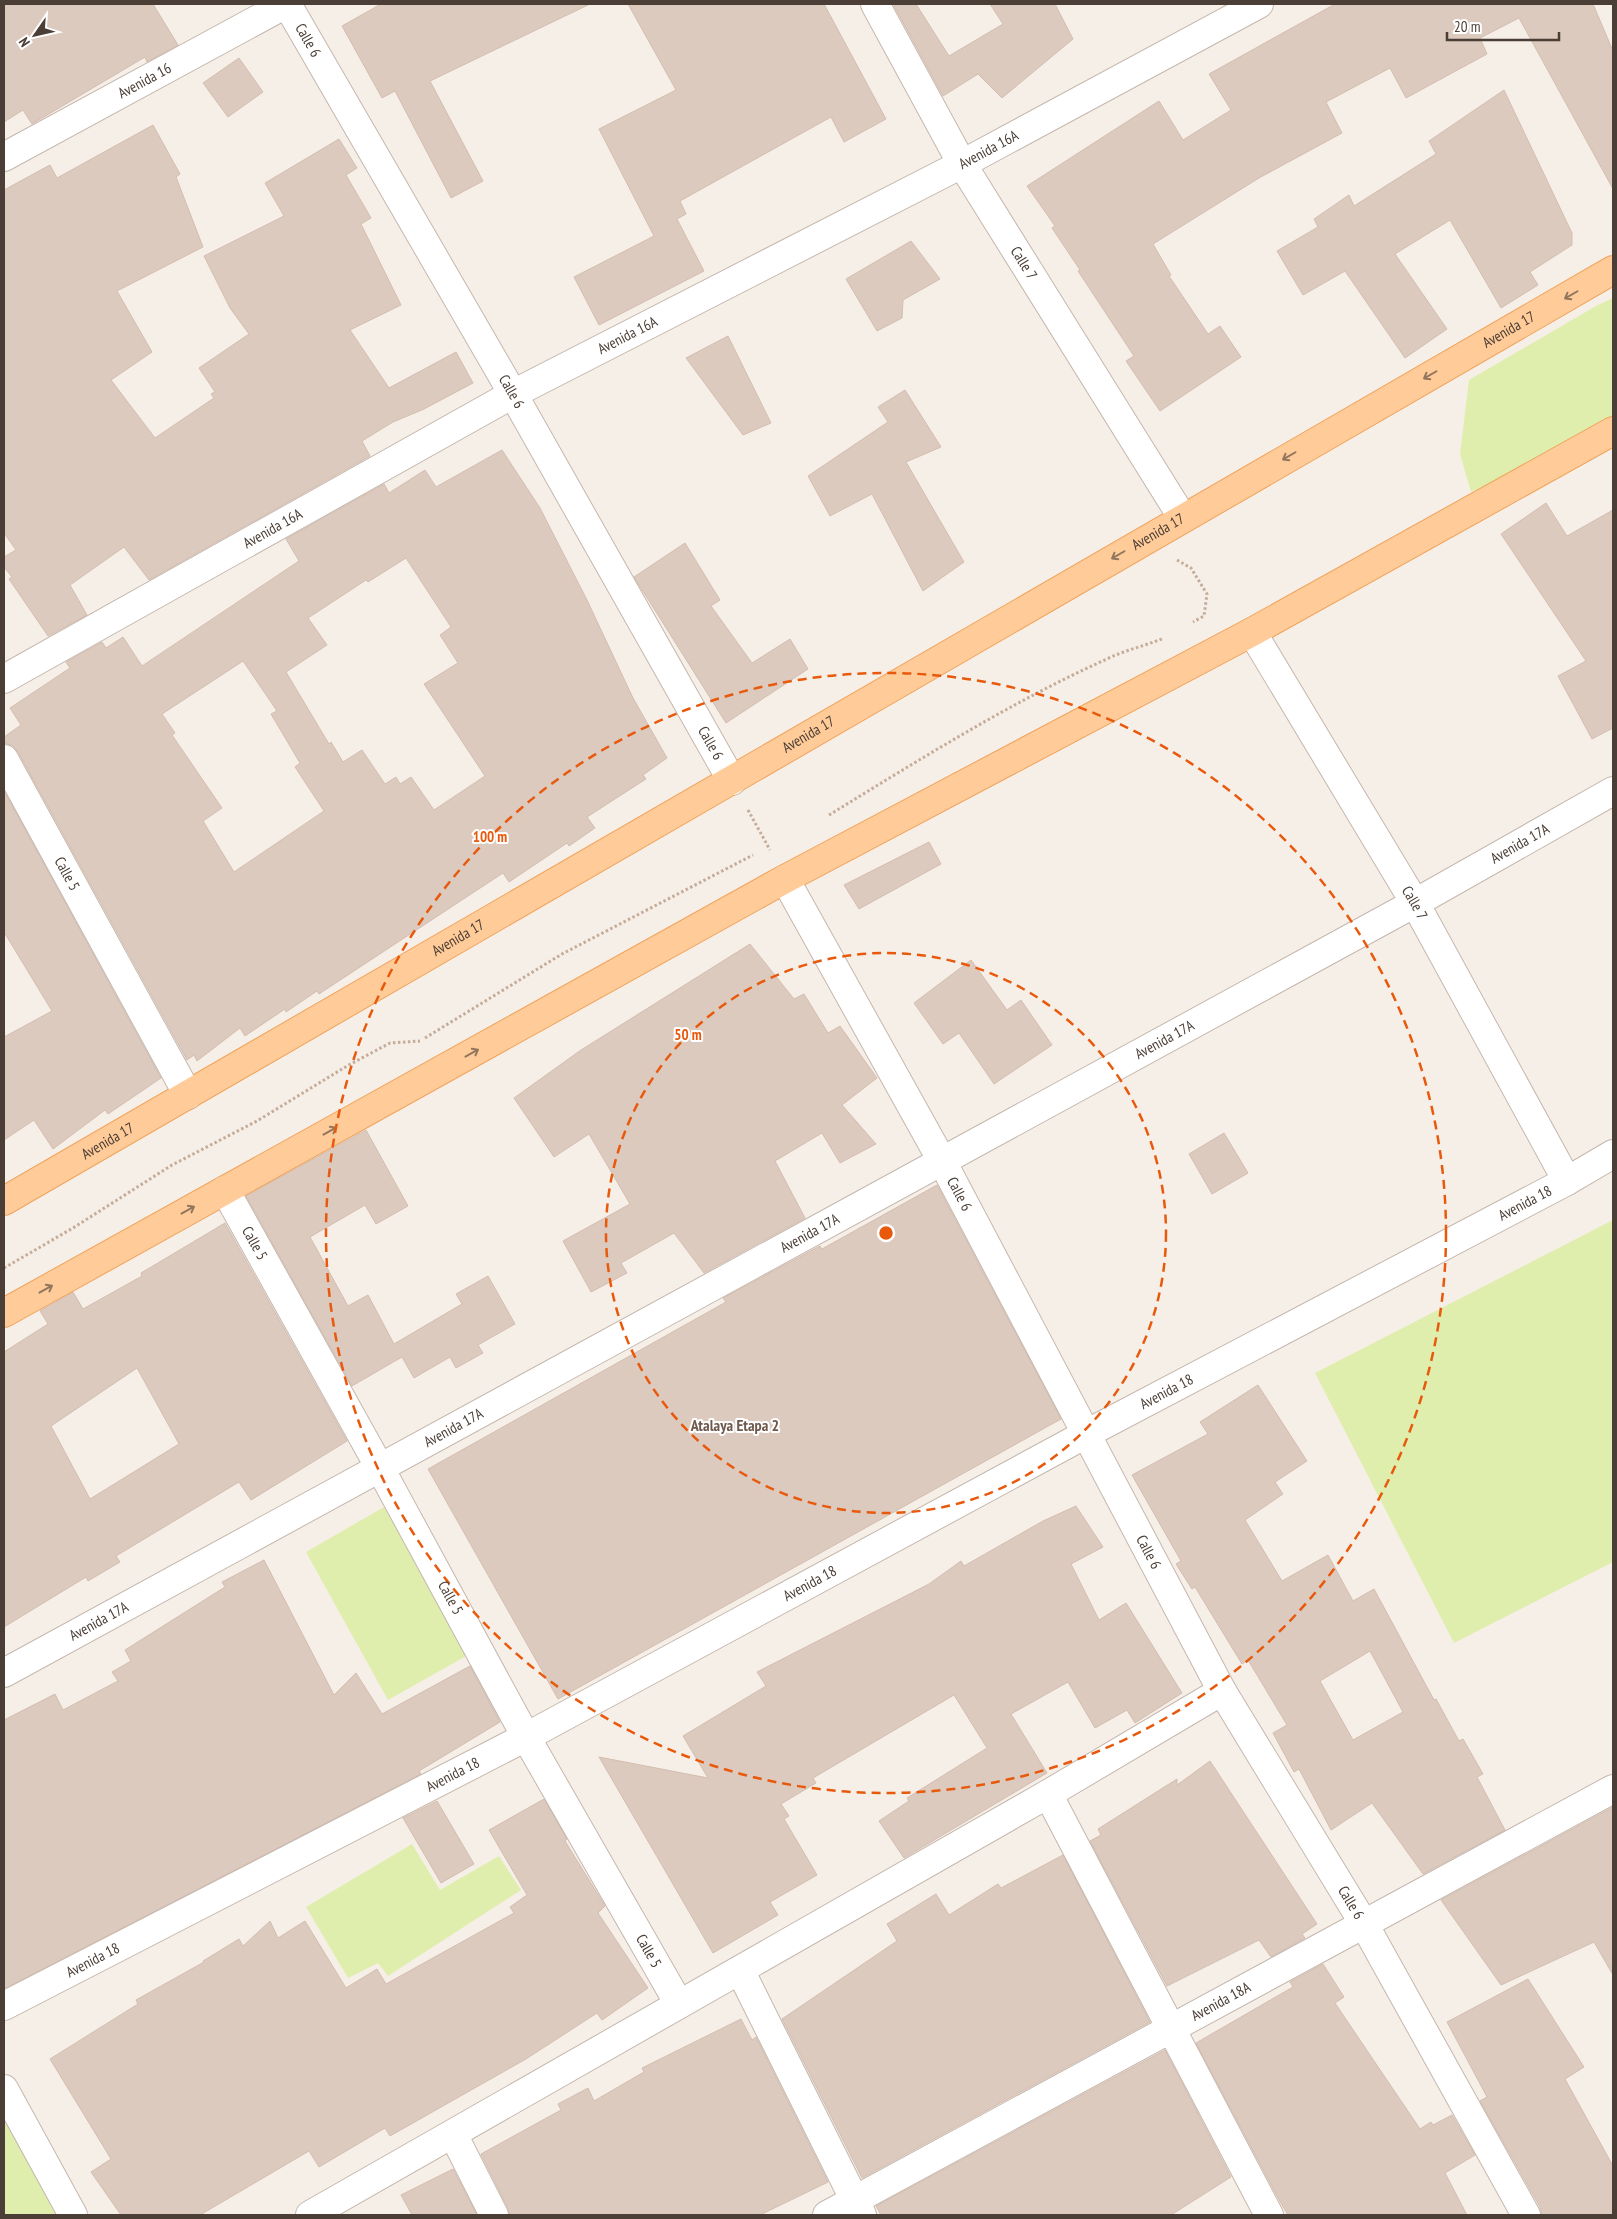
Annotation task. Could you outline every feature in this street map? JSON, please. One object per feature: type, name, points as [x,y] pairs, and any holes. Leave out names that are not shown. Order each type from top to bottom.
[{"type":"main road","name":"Avenida 17","points":[[4,1201],[732,781],[1182,517],[1613,270]]},
{"type":"main road","points":[[4,1313],[785,880],[1252,632],[1613,431]]},
{"type":"street","name":"Avenida 16","points":[[4,157],[286,4]]},
{"type":"street","name":"Calle 6","points":[[286,4],[512,394],[732,781]]},
{"type":"street","name":"Calle 7","points":[[875,4],[962,164],[1182,517]]},
{"type":"street","name":"Avenida 16A","points":[[4,679],[512,394],[962,164],[1259,4]]},
{"type":"street","name":"Calle 7","points":[[1252,632],[1415,903],[1567,1181]]},
{"type":"street","name":"Calle 5","points":[[4,758],[188,1095]]},
{"type":"street","name":"Avenida 17A","points":[[4,1673],[1415,903],[1613,791]]},
{"type":"street","name":"Calle 6","points":[[785,880],[942,1161],[1222,1692],[1364,1924],[1526,2215]]},
{"type":"street","name":"Avenida 18","points":[[4,2006],[526,1737],[1086,1434],[1567,1181],[1613,1154]]},
{"type":"street","name":"Calle 5","points":[[225,1190],[380,1468],[526,1737],[679,2004]]},
{"type":"street","points":[[310,2215],[1048,1794],[1222,1692]]},
{"type":"street","name":"Avenida 18A","points":[[827,2215],[858,2208],[1171,2028],[1613,1789]]},
{"type":"street","points":[[1048,1794],[1269,2215]]},
{"type":"street","points":[[740,1970],[858,2208]]},
{"type":"street","points":[[4,2089],[73,2215]]},
{"type":"street","points":[[453,2134],[494,2215]]},
{"type":"path","points":[[821,820],[915,763],[1030,698],[1108,658],[1140,648],[1170,635]]},
{"type":"path","points":[[732,781],[785,880]]},
{"type":"path","points":[[4,1268],[73,1228],[172,1165],[257,1121],[348,1066],[390,1043],[419,1042],[562,954],[775,844]]},
{"type":"green space","points":[[1613,298],[1613,419],[1517,473],[1471,492],[1460,454],[1469,380]]},
{"type":"green space","points":[[1613,1220],[1613,1562],[1454,1643],[1315,1373]]},
{"type":"green space","points":[[384,1507],[468,1655],[388,1700],[306,1552]]},
{"type":"green space","points":[[412,1844],[440,1890],[499,1856],[521,1890],[388,1976],[378,1963],[348,1978],[306,1907]]},
{"type":"green space","points":[[4,2089],[73,2215],[4,2215]]},
{"type":"building","points":[[4,4],[153,4],[178,45],[147,62],[145,57],[32,124],[23,110],[4,122]]},
{"type":"building","points":[[381,4],[590,4],[430,81],[483,181],[451,198],[395,91],[382,98],[342,26]]},
{"type":"building","points":[[628,4],[824,4],[886,119],[844,142],[831,117],[680,201],[686,214],[677,219],[704,271],[599,325],[574,277],[654,236],[599,129],[676,90]]},
{"type":"building","points":[[893,4],[916,4],[949,56],[1003,24],[990,4],[1055,4],[1073,39],[1002,98],[978,74],[943,96]]},
{"type":"building","points":[[1335,4],[1593,4],[1613,51],[1613,189],[1519,18],[1480,38],[1487,54],[1406,98],[1390,68],[1326,102],[1342,133],[1259,178],[1153,244],[1171,275],[1169,276],[1208,334],[1220,326],[1241,357],[1160,411],[1126,361],[1134,356],[1078,271],[1080,270],[1052,228],[1055,226],[1027,186],[1159,101],[1183,140],[1231,110],[1209,74]]},
{"type":"building","points":[[239,58],[263,92],[228,117],[203,83]]},
{"type":"building","points":[[1504,90],[1572,233],[1572,245],[1530,272],[1538,285],[1501,308],[1450,220],[1395,254],[1447,329],[1405,358],[1345,271],[1303,295],[1277,251],[1318,227],[1314,219],[1349,195],[1354,206],[1436,154],[1429,141]]},
{"type":"building","points":[[153,125],[180,174],[176,177],[203,247],[117,291],[152,352],[111,380],[155,438],[214,398],[211,394],[215,392],[199,368],[249,334],[230,308],[204,256],[284,216],[265,183],[339,139],[357,168],[346,175],[371,218],[361,224],[401,305],[350,330],[389,388],[456,352],[473,383],[424,409],[393,422],[362,441],[370,456],[149,580],[124,547],[70,585],[87,615],[48,636],[9,579],[12,577],[4,567],[4,557],[16,550],[4,533],[4,190],[50,165],[57,178]]},
{"type":"building","points":[[911,241],[940,279],[903,300],[902,318],[877,331],[846,279]]},
{"type":"building","points":[[728,336],[771,423],[743,435],[686,358]]},
{"type":"building","points":[[905,390],[941,447],[906,462],[964,562],[923,591],[872,494],[830,516],[808,476],[888,422],[878,407]]},
{"type":"building","points":[[502,450],[540,508],[587,600],[633,698],[667,758],[643,775],[646,779],[587,817],[595,828],[569,846],[567,843],[509,882],[503,873],[319,994],[317,991],[286,1012],[285,1009],[245,1036],[240,1028],[197,1061],[194,1055],[187,1060],[18,752],[12,745],[4,743],[4,737],[21,725],[10,708],[70,668],[66,662],[102,642],[106,648],[123,637],[142,666],[299,561],[286,539],[384,484],[389,493],[425,470],[436,487]],"holes":[[[406,558],[451,627],[440,635],[458,663],[424,684],[485,776],[434,810],[411,777],[400,784],[396,777],[385,784],[362,750],[343,762],[331,742],[329,744],[286,672],[327,645],[308,618],[366,580],[368,582]],[[243,661],[277,711],[271,714],[300,763],[295,767],[324,811],[234,872],[203,821],[222,808],[172,735],[175,733],[162,714]]]},
{"type":"building","points":[[1546,503],[1567,536],[1613,510],[1613,728],[1592,739],[1558,676],[1586,661],[1501,534]]},
{"type":"building","points":[[685,543],[720,600],[711,606],[752,663],[790,639],[808,669],[726,723],[634,577]]},
{"type":"building","points":[[4,791],[161,1078],[108,1114],[105,1110],[53,1149],[34,1120],[4,1140],[4,1037],[52,1011],[4,932]]},
{"type":"building","points":[[929,842],[941,864],[859,909],[844,885]]},
{"type":"building","points":[[750,944],[794,999],[804,994],[828,1033],[840,1026],[877,1078],[842,1105],[876,1144],[840,1163],[822,1133],[775,1161],[805,1218],[704,1273],[674,1233],[621,1263],[627,1273],[591,1292],[563,1241],[630,1204],[589,1134],[554,1157],[514,1098],[581,1050]]},
{"type":"building","points":[[971,960],[1007,1010],[1021,1000],[1052,1045],[994,1084],[959,1033],[943,1044],[914,1003]]},
{"type":"building","points":[[366,1130],[408,1206],[376,1224],[365,1205],[310,1237],[348,1306],[368,1295],[394,1344],[462,1304],[456,1294],[488,1276],[515,1324],[478,1345],[483,1353],[456,1368],[450,1357],[414,1378],[402,1357],[352,1386],[246,1196]]},
{"type":"building","points":[[1224,1133],[1248,1173],[1212,1194],[1189,1154]]},
{"type":"building","points":[[937,1185],[1061,1419],[558,1699],[428,1469],[726,1302],[723,1298],[820,1246],[822,1249]]},
{"type":"building","points":[[225,1223],[347,1441],[251,1500],[239,1482],[116,1556],[120,1562],[88,1581],[86,1577],[4,1627],[4,1352],[48,1324],[40,1311],[73,1292],[83,1309],[142,1276],[141,1273]],"holes":[[[137,1368],[179,1444],[90,1499],[51,1426]]]},
{"type":"building","points":[[1258,1385],[1307,1461],[1275,1482],[1283,1494],[1245,1520],[1282,1581],[1328,1555],[1353,1601],[1374,1589],[1434,1700],[1436,1699],[1459,1741],[1463,1739],[1483,1774],[1477,1777],[1505,1830],[1423,1874],[1372,1803],[1331,1830],[1299,1769],[1294,1772],[1273,1733],[1287,1725],[1248,1660],[1242,1664],[1195,1587],[1192,1589],[1176,1564],[1181,1561],[1132,1475],[1208,1434],[1200,1422]],"holes":[[[1370,1651],[1403,1712],[1353,1740],[1320,1681]]]},
{"type":"building","points":[[1076,1506],[1103,1547],[1071,1564],[1099,1620],[1126,1603],[1182,1693],[1135,1723],[1127,1710],[1095,1728],[1068,1682],[1011,1714],[1047,1773],[904,1858],[879,1821],[909,1801],[907,1798],[987,1748],[954,1695],[813,1778],[816,1783],[781,1804],[789,1816],[784,1819],[817,1875],[770,1902],[778,1915],[713,1953],[599,1757],[708,1778],[683,1736],[766,1686],[757,1672],[929,1584],[961,1561],[964,1566],[1043,1521]]},
{"type":"building","points":[[264,1560],[334,1695],[356,1673],[382,1714],[470,1666],[500,1722],[419,1771],[421,1774],[4,1989],[4,1720],[55,1694],[63,1710],[118,1681],[112,1672],[131,1661],[125,1650],[225,1587],[222,1582]]},
{"type":"building","points":[[1210,1761],[1317,1924],[1302,1934],[1305,1938],[1271,1957],[1259,1940],[1167,1986],[1090,1841],[1101,1835],[1098,1829],[1177,1779],[1177,1785]]},
{"type":"building","points":[[544,1799],[567,1839],[565,1841],[605,1906],[598,1913],[648,1988],[602,2020],[597,2013],[526,2059],[390,2136],[385,2128],[319,2167],[309,2151],[200,2215],[121,2215],[91,2172],[111,2159],[50,2059],[138,2004],[136,2000],[204,1962],[239,1939],[243,1946],[270,1921],[278,1938],[305,1921],[346,1988],[377,1969],[386,1984],[514,1913],[510,1907],[527,1895],[489,1830]]},
{"type":"building","points":[[437,1801],[474,1864],[441,1883],[403,1818]]},
{"type":"building","points":[[1613,1807],[1613,1975],[1594,1942],[1501,1985],[1441,1900]]},
{"type":"building","points":[[1063,1855],[1150,2022],[862,2178],[782,2019],[897,1941],[887,1924],[936,1894],[949,1915],[998,1884],[1001,1888]]},
{"type":"building","points":[[1323,1964],[1344,1997],[1335,2003],[1420,2129],[1431,2122],[1433,2125],[1452,2115],[1475,2155],[1445,2173],[1467,2215],[1288,2215],[1278,2198],[1196,2043],[1293,1987],[1290,1982]]},
{"type":"building","points":[[1528,1979],[1584,2067],[1565,2079],[1613,2166],[1613,2215],[1542,2215],[1540,2207],[1480,2101],[1487,2097],[1447,2022]]},
{"type":"building","points":[[741,2019],[752,2040],[756,2037],[828,2182],[760,2215],[510,2215],[481,2154],[561,2110],[558,2104],[588,2088],[594,2101],[644,2072],[642,2068]]},
{"type":"building","points":[[1165,2050],[1231,2177],[1171,2215],[881,2215],[876,2206]]},
{"type":"building","points":[[453,2169],[477,2215],[412,2215],[401,2195]]},
{"type":"district","name":"Atalaya Etapa 2","points":[[735,1425]]}]
